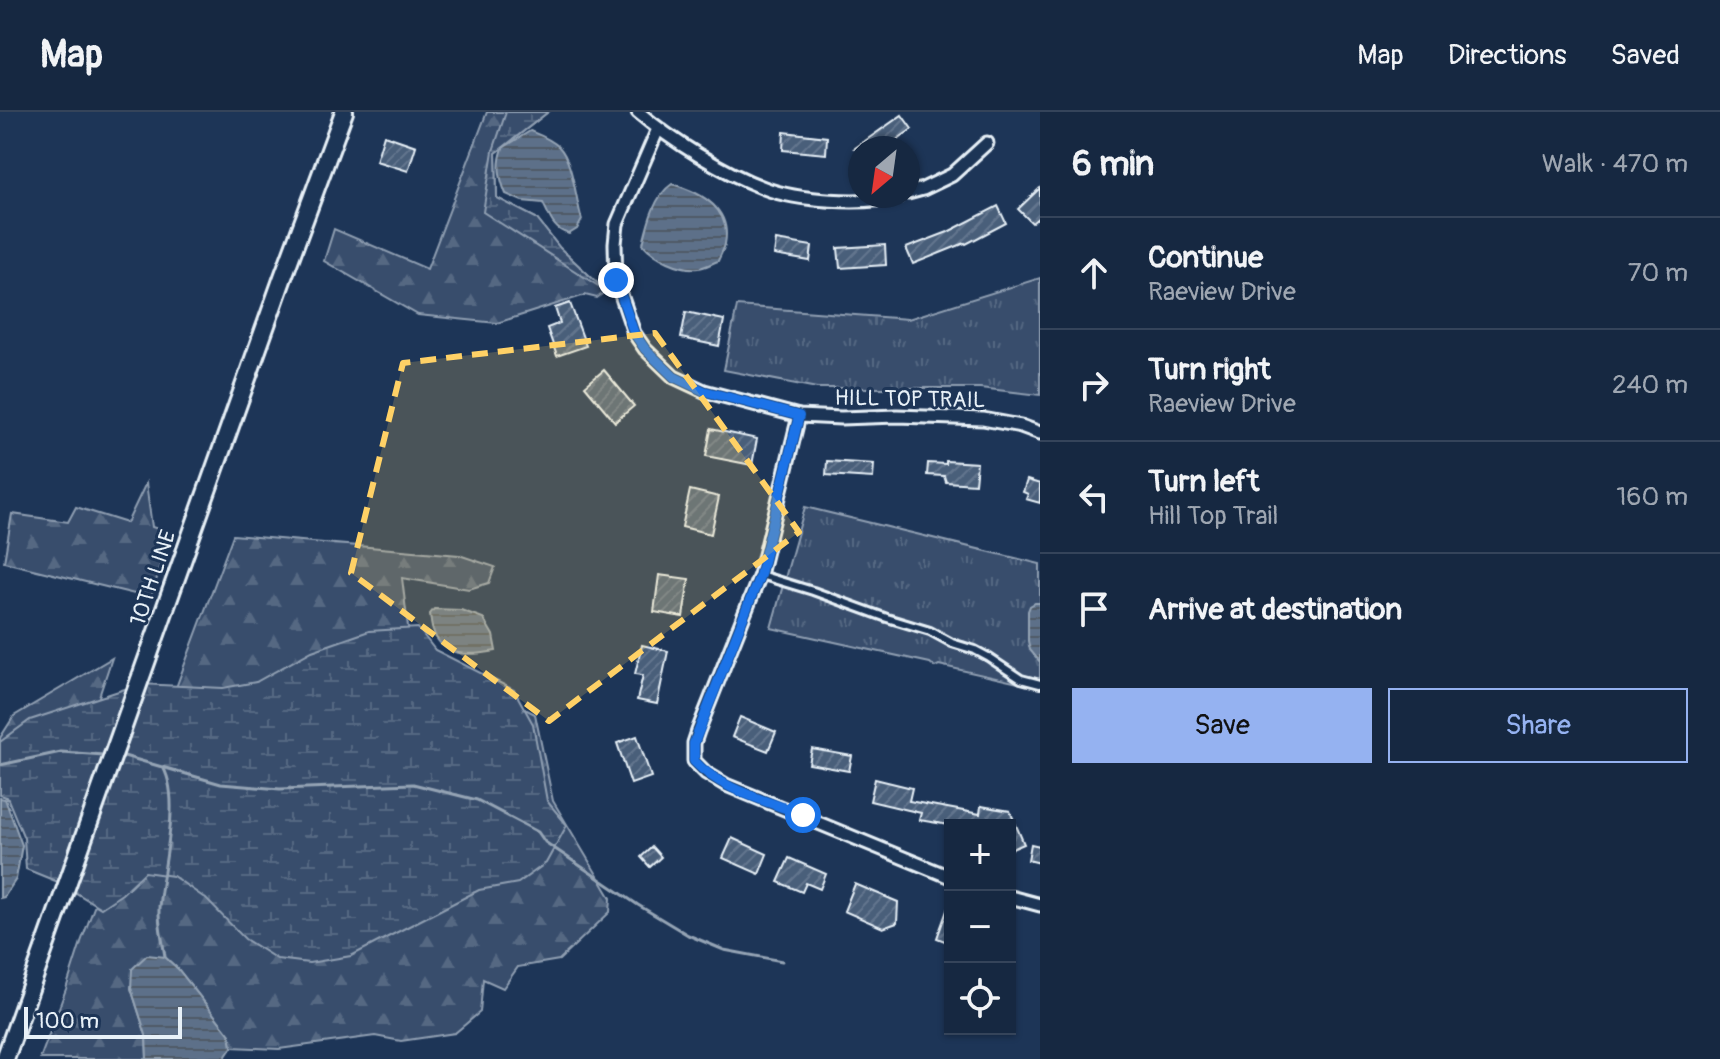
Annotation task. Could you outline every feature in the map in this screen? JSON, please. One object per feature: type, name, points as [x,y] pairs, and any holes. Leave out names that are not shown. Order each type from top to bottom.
[{"type":"main road","name":"10TH LINE","points":[[5,1059],[344,112]]},
{"type":"street","points":[[638,112],[658,129],[698,154],[765,188],[788,194],[848,200]]},
{"type":"street","name":"HILL TOP TRAIL","points":[[658,129],[617,224],[616,280],[634,333],[645,349],[674,377],[704,391],[799,416],[983,419],[1040,433]]},
{"type":"street","points":[[920,190],[952,175],[987,143]]},
{"type":"street","points":[[799,416],[760,575],[698,731],[694,761],[726,785],[944,875]]},
{"type":"street","points":[[1016,899],[1040,905]]},
{"type":"lane","points":[[760,575],[930,631],[952,643],[975,650],[1021,679],[1040,684]]},
{"type":"highlighted area","points":[[655,333],[799,532],[549,721],[351,573],[403,363]]},
{"type":"green space","points":[[487,112],[548,112],[496,153],[497,198],[536,218],[560,248],[606,291],[597,298],[585,295],[497,323],[418,315],[324,261],[334,229],[427,269]]},
{"type":"green space","points":[[506,112],[548,112],[496,153],[497,198],[536,218],[560,248],[606,291],[483,212],[493,151]]},
{"type":"green space","points":[[1040,278],[1040,395],[980,388],[817,388],[724,370],[737,306],[908,319]]},
{"type":"green space","points":[[146,483],[152,527],[170,533],[151,598],[4,562],[12,514],[68,522],[76,507],[127,523]]},
{"type":"green space","points":[[805,507],[1040,564],[1040,688],[771,628]]},
{"type":"green space","points":[[233,535],[459,555],[495,567],[489,583],[469,589],[402,578],[409,635],[431,662],[535,714],[553,801],[611,898],[610,912],[559,960],[518,967],[503,988],[483,979],[480,1012],[455,1033],[401,1041],[375,1036],[279,1049],[232,1047],[230,1035],[165,957],[131,988],[146,1035],[147,1059],[40,1059],[81,942]]},
{"type":"green space","points":[[418,628],[435,650],[514,690],[533,724],[547,801],[567,825],[546,863],[518,883],[479,890],[351,956],[309,963],[277,959],[245,939],[206,899],[173,876],[145,872],[122,894],[101,908],[58,882],[26,869],[24,838],[7,797],[0,795],[0,742],[30,720],[140,684],[223,688],[256,682],[312,651],[369,631]]},
{"type":"green space","points":[[112,658],[50,842],[15,804],[0,793],[0,738],[14,716]]},
{"type":"shaded area","points":[[530,131],[556,144],[568,162],[582,220],[577,229],[569,234],[556,226],[543,203],[522,201],[506,194],[499,166],[503,148]]},
{"type":"shaded area","points":[[672,184],[703,197],[719,211],[726,231],[718,261],[700,268],[684,267],[661,258],[643,244],[656,203]]},
{"type":"shaded area","points":[[1035,603],[1040,603],[1040,662],[1030,650],[1028,641],[1028,611]]},
{"type":"shaded area","points":[[434,609],[461,610],[483,618],[493,635],[496,651],[469,654],[445,647],[432,629],[430,614]]},
{"type":"shaded area","points":[[0,798],[5,799],[22,845],[16,879],[4,897],[0,898]]},
{"type":"shaded area","points":[[147,955],[165,957],[178,969],[230,1035],[232,1047],[224,1059],[147,1059],[146,1035],[131,988],[132,969]]},
{"type":"building","points":[[902,115],[912,129],[902,136],[872,136]]},
{"type":"building","points":[[784,132],[827,137],[826,154],[783,150]]},
{"type":"building","points":[[384,135],[416,146],[408,171],[376,161]]},
{"type":"building","points":[[1040,188],[1040,216],[1032,223],[1018,209]]},
{"type":"building","points":[[998,206],[1006,223],[966,244],[913,264],[906,248],[948,232]]},
{"type":"building","points":[[776,240],[812,246],[810,261],[774,255]]},
{"type":"building","points":[[885,245],[886,265],[840,268],[838,248]]},
{"type":"building","points":[[570,303],[586,346],[557,356],[547,328],[560,323],[555,308]]},
{"type":"building","points":[[686,312],[724,320],[719,346],[681,338]]},
{"type":"building","points":[[604,370],[634,406],[615,422],[585,386]]},
{"type":"building","points":[[711,429],[757,439],[752,465],[706,456]]},
{"type":"building","points":[[827,461],[874,464],[873,478],[826,475]]},
{"type":"building","points":[[946,461],[977,463],[975,484],[946,482],[944,476],[927,475],[928,463],[946,464]]},
{"type":"building","points":[[1027,480],[1040,484],[1040,503],[1026,499],[1028,494],[1023,492]]},
{"type":"building","points":[[690,490],[719,497],[711,534],[682,527]]},
{"type":"building","points":[[659,575],[689,579],[683,617],[654,612]]},
{"type":"building","points":[[642,645],[668,651],[657,704],[637,700],[643,675],[635,674]]},
{"type":"building","points":[[740,717],[776,732],[768,751],[732,737]]},
{"type":"building","points":[[637,736],[651,777],[631,784],[617,743]]},
{"type":"building","points":[[812,749],[852,756],[849,771],[809,764]]},
{"type":"building","points":[[875,779],[912,788],[909,801],[980,814],[981,806],[1010,811],[1013,819],[944,819],[944,824],[919,820],[921,813],[870,801]]},
{"type":"building","points":[[1016,825],[1024,844],[1016,847]]},
{"type":"building","points":[[732,838],[767,854],[759,874],[723,858]]},
{"type":"building","points":[[1031,844],[1040,846],[1040,863],[1028,860]]},
{"type":"building","points":[[652,847],[661,857],[650,867],[641,857]]},
{"type":"building","points":[[789,858],[826,874],[820,889],[806,883],[802,892],[778,882]]},
{"type":"building","points":[[855,884],[898,902],[897,923],[883,928],[844,911]]},
{"type":"building","points":[[944,919],[944,941],[937,938]]},
{"type":"waterway","points":[[0,765],[61,752],[104,755]]},
{"type":"waterway","points":[[124,756],[221,784],[280,789],[413,784],[477,800],[538,832],[545,842],[688,935],[724,950],[782,961]]},
{"type":"waterway","points":[[163,767],[171,798],[159,908],[165,957]]},
{"type":"route","points":[[616,280],[634,333],[645,349],[674,377],[704,391],[799,416],[766,556],[698,731],[694,761],[726,785],[803,815]]}]
